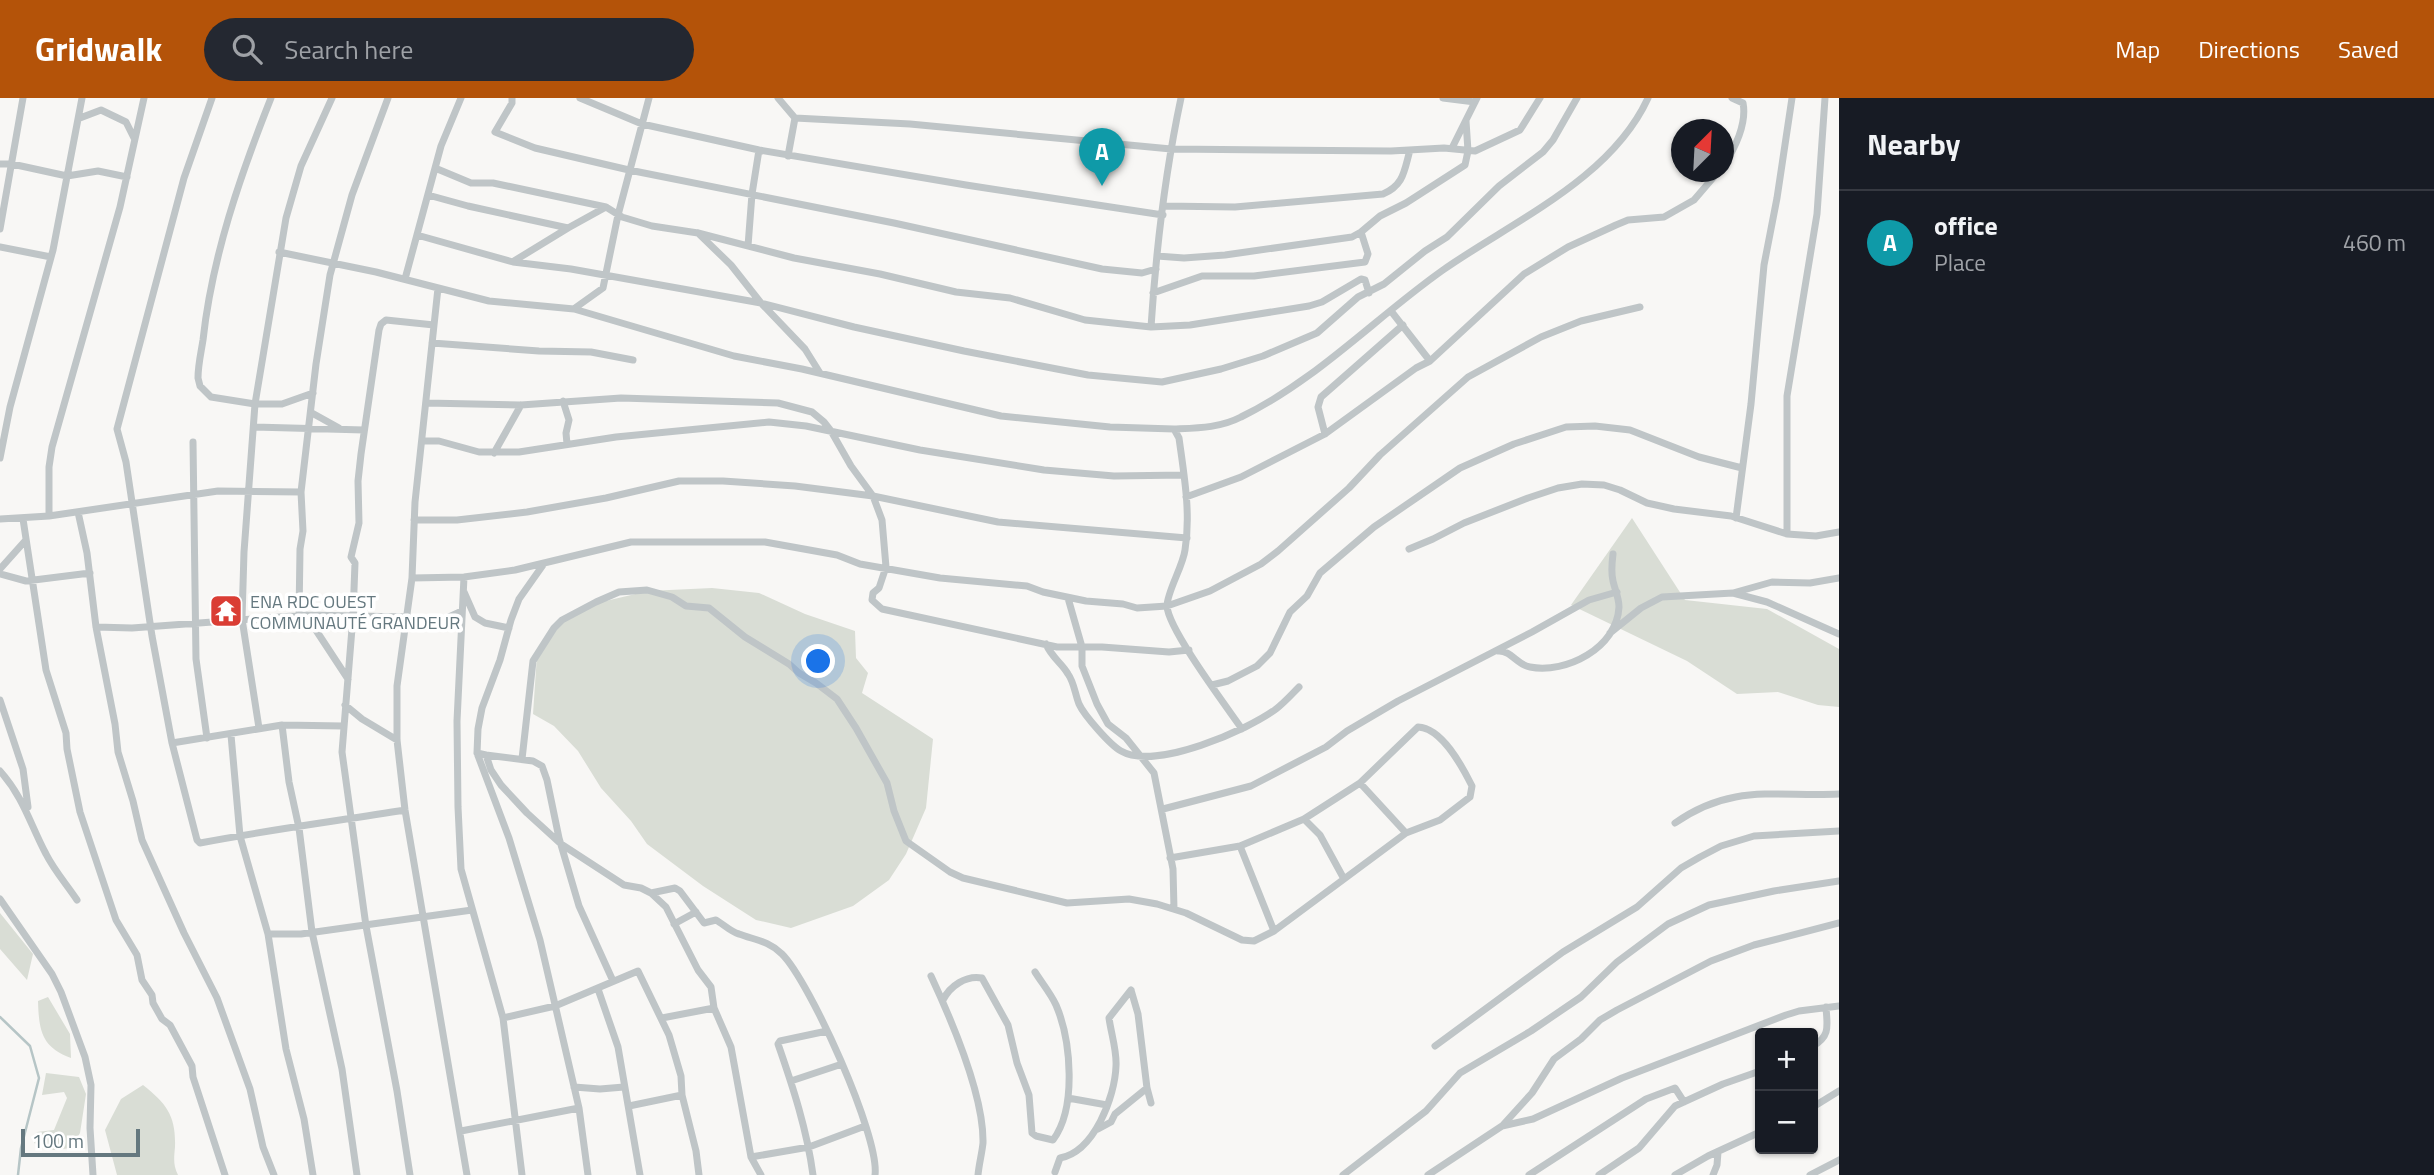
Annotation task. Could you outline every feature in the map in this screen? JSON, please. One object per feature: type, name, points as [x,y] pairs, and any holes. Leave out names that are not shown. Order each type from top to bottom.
[{"type":"street","points":[[0,229],[23,98]]},
{"type":"street","points":[[0,458],[10,407],[51,257],[82,98]]},
{"type":"street","points":[[49,516],[49,467],[52,447],[127,177],[144,98]]},
{"type":"street","points":[[212,98],[184,178],[118,424],[172,743],[198,843],[405,810]]},
{"type":"street","points":[[271,98],[223,237],[207,299],[198,370],[200,386],[211,397],[255,404],[279,404],[313,393]]},
{"type":"street","points":[[259,729],[242,619],[255,404],[279,252],[293,190],[332,98]]},
{"type":"street","points":[[348,678],[302,615],[299,549],[303,531],[301,492],[332,263],[352,195],[388,98]]},
{"type":"street","points":[[405,279],[435,167],[461,98]]},
{"type":"street","points":[[512,98],[512,103],[495,131],[536,148],[629,170],[991,243],[1102,269],[1131,272],[1156,270]]},
{"type":"street","points":[[580,98],[642,124],[788,156],[1163,215]]},
{"type":"street","points":[[574,309],[601,290],[607,276],[618,215],[649,98]]},
{"type":"street","points":[[778,98],[795,118],[910,124],[1171,149],[1452,148],[1468,151],[1478,150],[1514,134],[1541,98]]},
{"type":"street","points":[[1151,327],[1163,206],[1181,98]]},
{"type":"street","points":[[1443,98],[1476,100],[1452,148]]},
{"type":"street","points":[[417,235],[513,262],[571,268],[761,303],[854,327],[1088,375],[1162,382],[1221,369],[1312,337],[1358,297],[1384,284],[1447,237],[1499,186],[1543,152],[1577,98]]},
{"type":"street","points":[[279,252],[405,279],[489,301],[574,309],[734,356],[1016,418],[1110,427],[1205,428],[1240,418],[1299,384],[1443,271],[1590,171],[1633,127],[1648,98]]},
{"type":"street","points":[[1732,98],[1743,103],[1745,107],[1742,127],[1734,143]]},
{"type":"street","points":[[1736,518],[1751,404],[1764,264],[1792,98]]},
{"type":"street","points":[[1787,534],[1787,396],[1817,214],[1825,98]]},
{"type":"street","points":[[80,118],[101,110],[126,122],[134,138]]},
{"type":"street","points":[[788,156],[795,118]]},
{"type":"street","points":[[1157,256],[1225,256],[1297,244],[1338,241],[1361,232],[1381,215],[1406,203],[1464,166],[1468,151],[1466,121]]},
{"type":"street","points":[[748,246],[752,194],[760,150]]},
{"type":"street","points":[[1163,206],[1235,207],[1376,196],[1397,187],[1410,150]]},
{"type":"street","points":[[0,163],[67,176],[98,170],[127,177]]},
{"type":"street","points":[[435,167],[471,183],[493,183],[606,207],[618,215],[652,226],[698,233],[794,258],[956,292],[1010,298],[1085,320],[1151,327],[1190,325],[1309,306],[1322,302],[1361,279],[1365,280],[1369,293]]},
{"type":"street","points":[[1186,497],[1257,470],[1325,433],[1430,361],[1524,274],[1568,247],[1616,225],[1636,219],[1664,217],[1694,200],[1709,182]]},
{"type":"street","points":[[428,195],[568,228]]},
{"type":"street","points":[[513,262],[606,207]]},
{"type":"street","points":[[1153,293],[1202,276],[1254,276],[1364,262],[1368,254],[1361,232]]},
{"type":"street","points":[[698,233],[731,265],[761,303],[805,349],[820,373]]},
{"type":"street","points":[[0,247],[51,257]]},
{"type":"street","points":[[438,288],[414,520],[412,578],[397,686],[397,740],[405,810],[467,1175]]},
{"type":"street","points":[[412,578],[464,576],[543,565],[631,542],[753,541],[774,542],[837,555],[860,564],[932,576],[1027,586],[1068,598],[1137,608],[1167,606],[1210,591],[1247,572],[1278,551],[1468,377],[1541,337],[1581,321],[1640,307]]},
{"type":"street","points":[[1391,311],[1430,361]]},
{"type":"street","points":[[410,1175],[366,926],[342,752],[354,616],[355,563],[351,557],[359,523],[358,481],[381,324],[386,320],[434,325]]},
{"type":"street","points":[[1325,433],[1318,407],[1321,397],[1403,325]]},
{"type":"street","points":[[432,343],[539,352],[590,352],[634,360]]},
{"type":"street","points":[[426,403],[521,405],[621,398],[778,403],[812,412],[831,431],[851,467],[873,496],[882,520],[886,567],[880,588],[872,596],[875,605],[882,609],[1065,648],[1168,652],[1189,650]]},
{"type":"street","points":[[563,401],[569,420],[567,444]]},
{"type":"street","points":[[494,453],[521,405]]},
{"type":"street","points":[[312,414],[341,429]]},
{"type":"street","points":[[422,441],[494,453],[519,452],[567,444],[765,422],[831,431],[920,450],[1044,470],[1114,476],[1184,475]]},
{"type":"street","points":[[254,427],[364,430]]},
{"type":"street","points":[[1212,685],[1243,675],[1263,661],[1270,653],[1290,612],[1307,596],[1318,575],[1374,527],[1460,468],[1514,444],[1566,427],[1618,428],[1630,430],[1699,457],[1741,468]]},
{"type":"street","points":[[1174,429],[1180,438],[1186,497],[1186,538],[1184,556],[1167,606],[1171,619],[1189,650],[1242,729]]},
{"type":"street","points":[[193,443],[196,659],[207,738]]},
{"type":"street","points":[[414,520],[457,520],[527,512],[683,481],[781,485],[873,496],[998,522],[1186,538]]},
{"type":"street","points":[[1409,549],[1464,523],[1528,498],[1558,488],[1582,484],[1604,485],[1620,489],[1647,503],[1736,518],[1787,534],[1816,536],[1839,532]]},
{"type":"street","points":[[0,519],[49,516],[218,491],[301,492]]},
{"type":"street","points":[[78,512],[90,573],[96,627],[116,724],[118,752],[142,840],[217,998],[246,1077],[263,1147],[274,1175]]},
{"type":"street","points":[[23,519],[46,670],[66,733],[66,749],[80,813],[113,913],[137,955],[142,979],[162,1019],[170,1025],[192,1066],[193,1077],[225,1175]]},
{"type":"street","points":[[25,541],[0,572],[23,580],[90,573]]},
{"type":"street","points":[[1610,633],[1617,619],[1619,605],[1612,579],[1613,554]]},
{"type":"street","points":[[543,565],[519,599],[482,708],[477,753],[517,865],[540,940],[579,1108],[588,1175]]},
{"type":"street","points":[[464,576],[458,682],[461,869],[503,1018],[522,1175]]},
{"type":"street","points":[[1485,656],[1501,650],[1508,652],[1527,667],[1551,669],[1572,663],[1597,648],[1610,633],[1641,608],[1662,597],[1733,593],[1772,582],[1810,583],[1839,579]]},
{"type":"street","points":[[522,759],[533,661],[554,628],[562,620],[596,601],[619,592],[647,590],[672,597],[686,607],[709,608],[745,637],[789,664],[837,699],[887,783],[906,841],[963,878],[1067,903],[1129,898],[1186,913],[1242,940],[1254,941],[1274,931],[1406,833],[1440,820],[1470,797],[1472,786],[1452,752],[1426,727],[1418,727],[1360,783],[1304,819],[1240,846],[1170,858]]},
{"type":"street","points":[[463,591],[477,619],[509,628]]},
{"type":"street","points":[[1163,810],[1251,786],[1326,747],[1347,731],[1398,701],[1589,600],[1617,592]]},
{"type":"street","points":[[1733,593],[1767,602],[1839,634]]},
{"type":"street","points":[[1068,598],[1082,647],[1082,666],[1106,721],[1126,738],[1154,773],[1173,869],[1174,909]]},
{"type":"street","points":[[437,622],[462,611]]},
{"type":"street","points":[[96,627],[151,627],[302,615],[407,617],[461,626]]},
{"type":"street","points":[[132,628],[152,636]]},
{"type":"street","points":[[1046,644],[1056,662],[1069,674],[1077,701],[1089,720],[1121,751],[1139,756],[1160,756],[1192,748],[1242,729],[1278,708],[1299,687]]},
{"type":"street","points":[[0,700],[23,769],[29,812],[44,852],[77,900]]},
{"type":"street","points":[[345,705],[362,719],[397,740]]},
{"type":"street","points":[[282,725],[312,932],[342,1069],[357,1175]]},
{"type":"street","points":[[172,743],[282,725],[343,726]]},
{"type":"street","points":[[231,735],[240,836],[268,934],[286,1049],[304,1119],[313,1175]]},
{"type":"street","points":[[477,753],[540,763],[543,768],[579,906],[613,981]]},
{"type":"street","points":[[486,755],[491,770],[501,785],[561,844],[624,885],[651,892],[666,907],[698,970],[710,987],[714,1008],[731,1047],[751,1157],[761,1175]]},
{"type":"street","points":[[0,771],[29,812]]},
{"type":"street","points":[[1360,783],[1406,833]]},
{"type":"street","points":[[1675,823],[1696,808],[1737,796],[1769,793],[1809,796],[1839,794]]},
{"type":"street","points":[[1304,819],[1320,835],[1344,878]]},
{"type":"street","points":[[1435,1046],[1563,952],[1637,907],[1681,868],[1711,851],[1754,836],[1839,831]]},
{"type":"street","points":[[1240,846],[1274,931]]},
{"type":"street","points":[[1343,1175],[1426,1111],[1460,1073],[1531,1031],[1581,997],[1618,962],[1668,924],[1709,905],[1839,881]]},
{"type":"street","points":[[651,892],[675,888],[704,923],[716,920],[738,934],[768,943],[784,956],[806,988],[842,1064],[875,1157],[875,1175]]},
{"type":"street","points":[[0,900],[52,974],[85,1057],[91,1084],[93,1175]]},
{"type":"street","points":[[268,934],[366,926],[472,910]]},
{"type":"street","points":[[674,924],[696,912]]},
{"type":"street","points":[[1427,1175],[1502,1126],[1532,1093],[1554,1059],[1581,1039],[1600,1020],[1711,961],[1754,944],[1839,923]]},
{"type":"street","points":[[503,1018],[555,1006],[636,971],[640,973],[669,1035],[681,1076],[682,1095],[699,1175]]},
{"type":"street","points":[[943,1000],[955,985],[973,977],[982,978],[1007,1025],[1029,1095],[1032,1133],[1054,1140],[1068,1098],[1068,1059],[1055,1002],[1035,972]]},
{"type":"street","points":[[932,976],[960,1046],[978,1107],[983,1140],[978,1175]]},
{"type":"street","points":[[598,989],[612,1023],[640,1175]]},
{"type":"street","points":[[1098,1129],[1116,1066],[1109,1018],[1131,990],[1138,1014],[1151,1103]]},
{"type":"street","points":[[1502,1126],[1532,1119],[1622,1078],[1786,1014],[1839,1006]]},
{"type":"street","points":[[1818,1042],[1827,1032],[1826,1007]]},
{"type":"street","points":[[662,1018],[714,1008]]},
{"type":"street","points":[[813,1175],[809,1147],[778,1043],[827,1031]]},
{"type":"street","points":[[791,1081],[842,1064]]},
{"type":"street","points":[[1599,1175],[1639,1148],[1667,1114],[1684,1102],[1755,1073]]},
{"type":"street","points":[[573,1087],[624,1087]]},
{"type":"street","points":[[1055,1172],[1060,1158],[1068,1157],[1147,1088]]},
{"type":"street","points":[[1529,1175],[1646,1099],[1675,1088],[1684,1102]]},
{"type":"street","points":[[1818,1104],[1839,1091]]},
{"type":"street","points":[[629,1106],[682,1095]]},
{"type":"street","points":[[1068,1098],[1107,1105]]},
{"type":"street","points":[[461,1131],[579,1108]]},
{"type":"street","points":[[751,1157],[809,1147],[865,1126]]},
{"type":"street","points":[[1675,1175],[1755,1134]]},
{"type":"street","points":[[1713,1175],[1718,1152]]},
{"type":"street","points":[[1811,1175],[1839,1160]]},
{"type":"shaded area","points":[[1632,518],[1685,600],[1767,609],[1839,649],[1839,707],[1818,705],[1778,692],[1737,694],[1687,661],[1571,605]]},
{"type":"shaded area","points":[[712,588],[759,593],[805,614],[855,631],[856,658],[868,673],[862,693],[933,739],[926,808],[906,854],[889,880],[853,906],[791,928],[756,920],[703,886],[647,844],[631,821],[601,788],[578,751],[554,726],[533,714],[537,655],[548,637],[569,614],[593,604],[648,591]]},
{"type":"shaded area","points":[[0,913],[33,954],[27,980],[0,949]]},
{"type":"shaded area","points":[[48,997],[70,1034],[71,1058],[53,1049],[41,1029],[38,1001]]},
{"type":"shaded area","points":[[46,1073],[79,1077],[86,1094],[80,1133],[71,1148],[54,1150],[34,1143],[37,1132],[54,1130],[67,1098],[64,1092],[42,1095]]},
{"type":"shaded area","points":[[143,1085],[164,1105],[172,1119],[178,1175],[117,1175],[105,1130],[121,1099]]},
{"type":"waterway","points":[[0,1017],[30,1046],[39,1078],[21,1148],[18,1175]]},
{"type":"place","name":"office","points":[[1102,186]]},
{"type":"place","name":"ENA RDC OUEST COMMUNAUTÉ GRANDEUR","points":[[226,611]]}]
